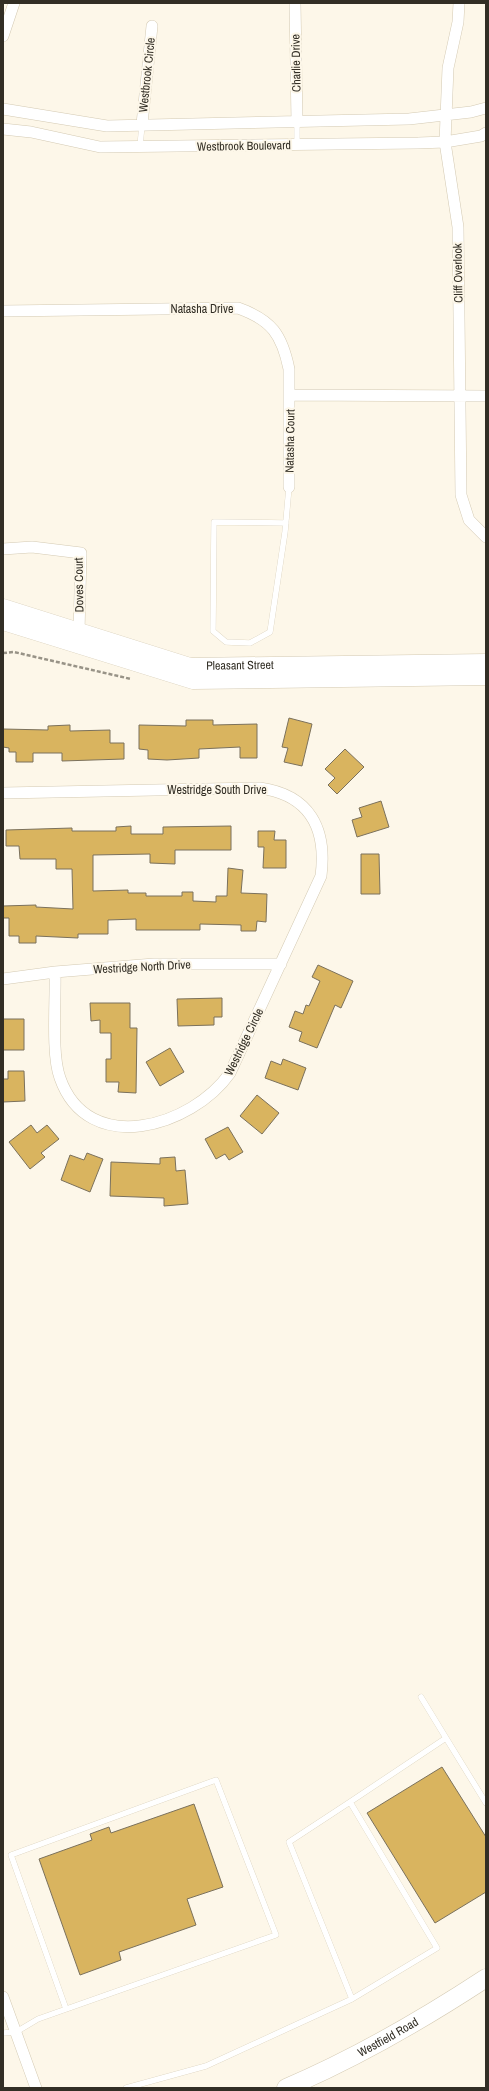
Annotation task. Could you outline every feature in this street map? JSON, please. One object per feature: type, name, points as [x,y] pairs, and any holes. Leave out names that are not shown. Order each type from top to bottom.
[{"type":"main road","name":"Pleasant Street","points":[[3,607],[76,638],[193,681],[486,677]]},
{"type":"main road","name":"Pleasant Street","points":[[3,622],[190,666],[486,662]]},
{"type":"main road","name":"Westfield Road","points":[[286,2088],[372,2047],[443,2006],[486,1978]]},
{"type":"street","points":[[3,36],[14,3]]},
{"type":"street","name":"Charlie Drive","points":[[294,3],[296,122]]},
{"type":"street","name":"Cliff Overlook","points":[[459,3],[458,22],[448,68],[445,142],[458,227],[460,495],[469,520],[486,537]]},
{"type":"street","name":"Westbrook Circle","points":[[142,124],[152,26]]},
{"type":"street","name":"Westbrook Boulevard","points":[[3,109],[107,126],[409,119],[471,112],[486,108]]},
{"type":"street","name":"Westbrook Boulevard","points":[[3,129],[31,132],[100,147],[445,142],[481,136],[486,133]]},
{"type":"street","name":"Natasha Drive","points":[[3,311],[238,308],[257,314],[278,336],[285,350],[288,363],[290,396]]},
{"type":"street","points":[[290,396],[486,396]]},
{"type":"street","name":"Natasha Court","points":[[289,487],[290,396]]},
{"type":"street","name":"Doves Court","points":[[3,549],[32,547],[80,553],[76,638]]},
{"type":"street","name":"Westridge South Drive","points":[[3,793],[260,788],[277,791],[292,798],[313,819],[320,833],[323,859],[321,876],[314,894],[281,964]]},
{"type":"street","name":"Westridge North Drive","points":[[3,979],[56,972],[154,964],[281,964]]},
{"type":"street","name":"Westridge Circle","points":[[56,972],[56,1060],[59,1077],[68,1096],[80,1108],[96,1120],[114,1126],[135,1127],[158,1123],[183,1112],[220,1087],[230,1073],[281,964]]},
{"type":"street","points":[[3,1997],[36,2088]]},
{"type":"lane","points":[[296,122],[298,145]]},
{"type":"lane","points":[[140,147],[142,124]]},
{"type":"lane","points":[[286,523],[214,522],[213,630],[226,642],[250,643],[270,632],[286,523],[289,487]]},
{"type":"lane","points":[[421,1697],[486,1803]]},
{"type":"lane","points":[[352,1999],[289,1842],[446,1738]]},
{"type":"lane","points":[[3,2033],[16,2032],[38,2019],[276,1935],[216,1780],[11,1855],[66,2009]]},
{"type":"lane","points":[[126,2088],[206,2066],[352,1999],[437,1948],[350,1802]]},
{"type":"building","points":[[289,718],[312,724],[302,766],[284,762],[288,748],[282,747]]},
{"type":"building","points":[[186,720],[213,720],[213,725],[257,724],[257,758],[240,758],[240,747],[199,749],[199,758],[167,760],[148,759],[148,750],[139,749],[139,725],[186,726]]},
{"type":"building","points":[[70,725],[70,731],[110,730],[110,743],[124,743],[124,759],[62,761],[62,753],[33,753],[33,762],[16,762],[16,752],[9,752],[9,748],[3,747],[3,729],[48,730],[48,726]]},
{"type":"building","points":[[345,749],[364,767],[337,794],[328,785],[335,778],[325,769]]},
{"type":"building","points":[[381,801],[389,827],[357,837],[352,820],[362,817],[359,808]]},
{"type":"building","points":[[131,826],[131,834],[163,834],[163,827],[231,826],[231,850],[175,850],[175,864],[150,863],[150,854],[93,855],[93,891],[128,890],[128,893],[146,893],[146,896],[182,896],[182,892],[193,892],[193,901],[216,902],[216,896],[227,896],[228,868],[243,870],[241,893],[267,894],[266,922],[257,921],[256,931],[241,931],[241,925],[200,924],[200,930],[136,930],[136,919],[108,920],[108,934],[78,934],[78,938],[36,936],[36,943],[19,943],[19,936],[9,936],[9,918],[3,918],[3,906],[36,905],[36,907],[73,909],[72,869],[56,869],[56,859],[20,859],[19,846],[6,846],[6,830],[72,828],[72,831],[116,831],[116,827]]},
{"type":"building","points":[[258,831],[275,831],[274,840],[286,840],[286,868],[263,868],[264,847],[258,847]]},
{"type":"building","points":[[361,854],[379,854],[380,894],[361,894]]},
{"type":"building","points":[[318,965],[353,981],[341,1008],[335,1005],[317,1048],[299,1041],[302,1032],[289,1027],[295,1011],[303,1014],[306,1005],[309,1006],[320,981],[312,977]]},
{"type":"building","points":[[222,998],[222,1017],[214,1017],[214,1025],[178,1026],[177,999]]},
{"type":"building","points":[[90,1003],[130,1003],[130,1028],[137,1028],[136,1093],[118,1092],[119,1082],[106,1082],[106,1059],[111,1059],[111,1033],[100,1033],[100,1020],[91,1021]]},
{"type":"building","points":[[3,1019],[24,1019],[24,1050],[3,1050]]},
{"type":"building","points":[[170,1048],[184,1072],[160,1086],[146,1062]]},
{"type":"building","points":[[283,1059],[306,1068],[298,1090],[265,1078],[271,1061],[281,1065]]},
{"type":"building","points":[[8,1071],[24,1071],[25,1101],[3,1102],[3,1079],[8,1079]]},
{"type":"building","points":[[257,1095],[279,1113],[262,1134],[240,1116]]},
{"type":"building","points":[[31,1125],[37,1133],[47,1125],[59,1139],[41,1153],[45,1157],[30,1169],[9,1142]]},
{"type":"building","points":[[228,1127],[243,1152],[229,1160],[225,1154],[216,1159],[205,1139]]},
{"type":"building","points":[[87,1153],[103,1159],[90,1192],[61,1180],[70,1155],[84,1160]]},
{"type":"building","points":[[175,1157],[176,1171],[185,1170],[188,1204],[164,1206],[164,1198],[110,1196],[111,1162],[160,1164],[160,1158]]},
{"type":"building","points":[[442,1767],[486,1837],[486,1892],[435,1923],[367,1813]]},
{"type":"building","points":[[194,1804],[223,1887],[187,1899],[196,1925],[119,1952],[121,1960],[80,1975],[39,1859],[92,1840],[90,1834],[109,1827],[111,1833]]}]
